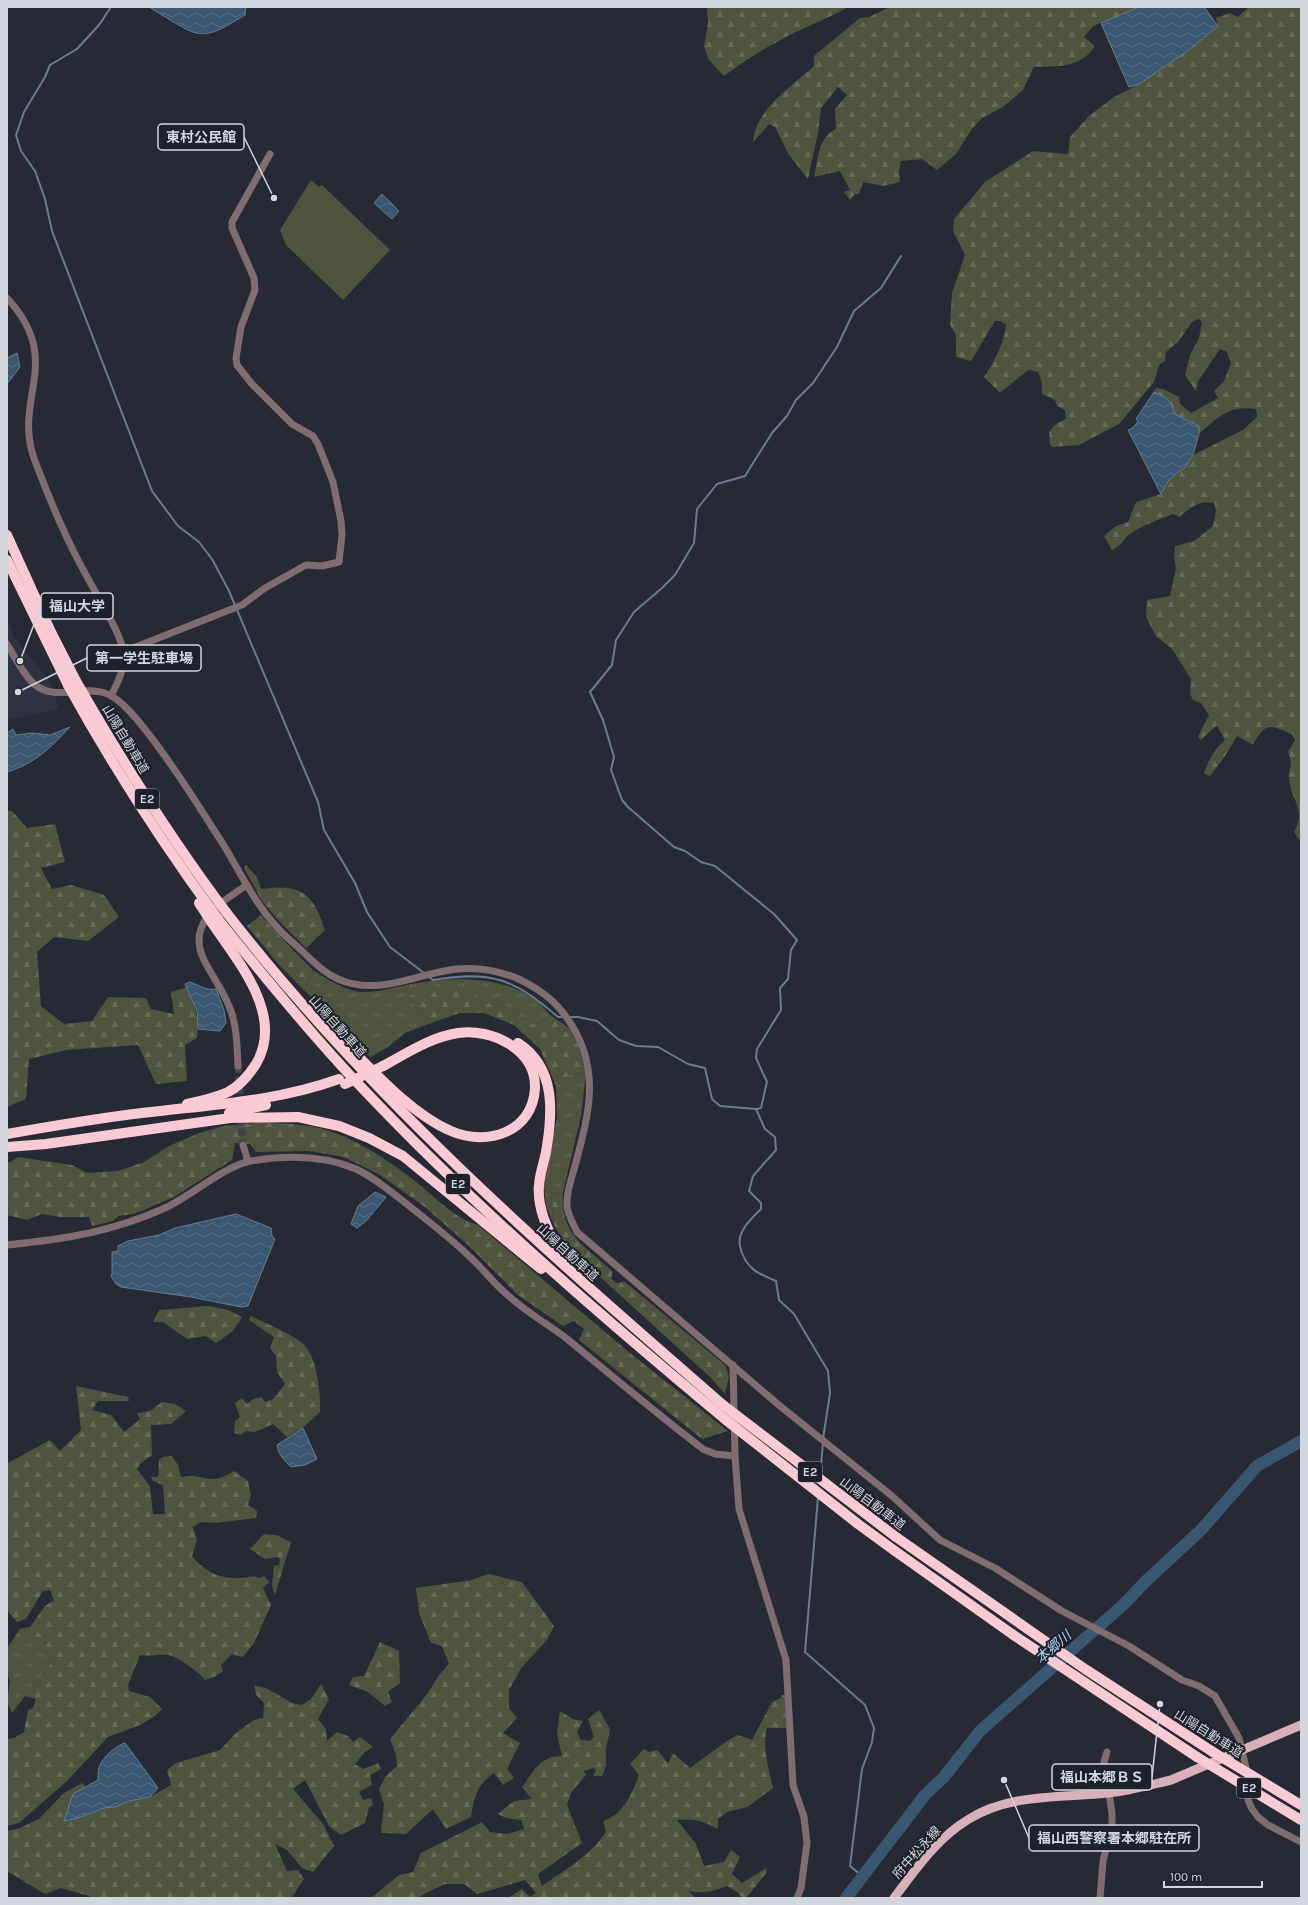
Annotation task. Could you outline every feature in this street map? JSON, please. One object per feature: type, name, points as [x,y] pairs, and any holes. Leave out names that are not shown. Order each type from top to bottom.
[{"type":"highway","name":"山陽自動車道","points":[[7,535],[51,632],[72,683],[184,855],[219,918],[250,944],[290,992],[372,1082],[489,1197],[583,1283],[723,1405],[896,1537],[1098,1677],[1214,1752],[1301,1805]]},
{"type":"highway","name":"山陽自動車道","points":[[7,560],[110,759],[180,874],[219,918],[283,999],[364,1091],[479,1204],[620,1332],[726,1420],[858,1524],[1012,1634],[1088,1686],[1197,1757],[1301,1820]]},
{"type":"highway","points":[[160,1111],[229,1091],[249,1074],[262,1052],[265,1027],[259,1002],[219,918]]},
{"type":"highway","points":[[162,1128],[304,1097],[342,1081],[380,1064],[428,1042],[442,1036],[464,1032],[491,1034],[517,1050],[526,1061],[532,1074],[535,1086],[533,1099],[527,1113],[513,1128],[495,1136],[480,1138],[465,1136],[431,1121],[378,1076],[319,1017],[250,944]]},
{"type":"highway","points":[[380,1064],[424,1036],[447,1029],[465,1026],[486,1028],[500,1032],[520,1044],[528,1052],[543,1071],[549,1088],[551,1107],[546,1152],[539,1177],[539,1197],[542,1213],[559,1250],[583,1283]]},
{"type":"highway","points":[[7,1134],[160,1111],[210,1107],[263,1099],[309,1090],[342,1081]]},
{"type":"highway","points":[[7,1147],[46,1144],[230,1118],[298,1117],[340,1126],[369,1138],[403,1156],[580,1302],[620,1332]]},
{"type":"main road","name":"府中松永線","points":[[894,1898],[922,1861],[943,1838],[969,1818],[996,1806],[1028,1798],[1109,1793],[1136,1789],[1171,1780],[1301,1725]]},
{"type":"street","points":[[123,652],[242,605],[265,588],[306,565],[322,566],[339,562],[342,535],[341,521],[334,482],[318,444],[313,436],[292,424],[252,384],[237,365],[236,358],[242,327],[255,290],[254,278],[235,234],[232,222],[270,154]]},
{"type":"street","points":[[7,298],[27,325],[36,350],[37,367],[28,429],[35,460],[72,548],[118,634],[123,652],[122,673],[111,696]]},
{"type":"street","points":[[7,644],[25,673],[34,684],[41,689],[48,692],[63,693],[91,690],[107,693],[130,712],[162,752],[224,846],[247,885],[276,926],[325,972],[341,980],[355,984],[374,986],[455,969],[486,969],[524,982],[541,992],[557,1005],[575,1030],[583,1047],[589,1067],[590,1105],[567,1205],[577,1232],[780,1406],[892,1496],[940,1540],[995,1568],[1062,1611],[1124,1644],[1182,1680],[1199,1686],[1214,1696],[1239,1738],[1248,1776],[1248,1800],[1252,1809],[1258,1817],[1268,1825],[1301,1842]]},
{"type":"street","points":[[238,1066],[236,1034],[230,1008],[224,993],[204,960],[200,947],[199,934],[203,921],[226,899],[247,885]]},
{"type":"street","points":[[243,1144],[248,1162]]},
{"type":"street","points":[[7,1245],[60,1240],[97,1233],[130,1223],[166,1207],[234,1167],[248,1162],[270,1158],[307,1157],[337,1162],[371,1178],[447,1236],[473,1259],[507,1295],[566,1339],[702,1449],[714,1454],[736,1456]]},
{"type":"street","points":[[734,1365],[739,1509],[786,1660],[793,1785],[804,1816],[807,1843],[801,1888],[797,1898]]},
{"type":"street","points":[[1100,1898],[1103,1861],[1112,1826],[1104,1762],[1107,1752]]},
{"type":"shaded area","points":[[7,619],[14,637],[51,684],[59,709],[7,720]]},
{"type":"green space","points":[[707,7],[848,7],[772,45],[751,57],[724,76],[709,60],[704,47],[708,23]]},
{"type":"green space","points":[[890,7],[1139,7],[1093,26],[1084,37],[1095,46],[1083,59],[1068,65],[1034,67],[1023,90],[1003,107],[982,118],[972,129],[956,154],[937,170],[922,159],[901,161],[899,171],[900,182],[883,186],[863,182],[859,194],[855,194],[850,200],[844,192],[850,190],[840,171],[814,177],[822,143],[830,133],[836,129],[835,109],[847,95],[838,87],[821,108],[818,133],[808,179],[789,155],[775,127],[769,124],[753,142],[755,130],[767,109],[814,66],[814,56],[860,18],[869,17]]},
{"type":"green space","points":[[1249,7],[1301,7],[1301,842],[1294,832],[1298,824],[1299,811],[1290,787],[1289,779],[1291,764],[1288,752],[1295,740],[1293,735],[1273,727],[1269,727],[1261,732],[1253,745],[1237,736],[1225,756],[1210,776],[1204,773],[1212,755],[1225,740],[1217,725],[1201,740],[1198,737],[1209,715],[1201,703],[1193,700],[1190,694],[1191,679],[1172,649],[1156,636],[1146,617],[1147,600],[1170,596],[1176,568],[1174,557],[1175,546],[1194,541],[1213,526],[1216,511],[1214,503],[1208,502],[1199,504],[1179,517],[1173,514],[1145,525],[1127,536],[1119,546],[1112,550],[1104,536],[1116,526],[1128,522],[1136,502],[1161,494],[1169,480],[1185,467],[1193,455],[1243,430],[1257,417],[1256,409],[1247,408],[1231,411],[1212,422],[1199,434],[1199,426],[1175,414],[1168,400],[1154,392],[1156,388],[1163,389],[1179,397],[1180,404],[1191,413],[1218,398],[1214,391],[1224,381],[1231,363],[1227,352],[1220,349],[1198,381],[1196,391],[1185,375],[1190,355],[1199,338],[1202,322],[1199,319],[1192,322],[1178,342],[1166,352],[1165,361],[1159,365],[1154,382],[1119,424],[1079,445],[1053,447],[1050,445],[1049,432],[1057,423],[1066,419],[1065,410],[1057,406],[1055,400],[1042,394],[1042,383],[1038,372],[1028,370],[1000,393],[984,377],[998,352],[1004,337],[1006,324],[1000,321],[995,321],[971,361],[956,357],[956,335],[950,325],[952,293],[965,255],[953,231],[954,219],[985,182],[1033,151],[1068,154],[1070,137],[1089,116],[1114,97],[1138,85],[1218,26],[1216,18],[1230,13],[1238,17]]},
{"type":"green space","points":[[311,180],[319,187],[322,185],[390,250],[343,300],[286,245],[280,230]]},
{"type":"green space","points":[[7,811],[12,811],[27,828],[55,824],[65,862],[41,868],[52,889],[71,885],[104,895],[119,917],[88,941],[54,937],[37,952],[41,1006],[64,1024],[92,1021],[108,997],[146,998],[151,1009],[174,1014],[171,992],[187,987],[196,1012],[198,1031],[197,1038],[185,1045],[187,1081],[156,1084],[138,1045],[66,1050],[29,1059],[26,1099],[7,1107]]},
{"type":"green space","points":[[246,865],[257,877],[261,889],[286,888],[296,890],[304,893],[316,907],[325,930],[306,948],[278,920],[262,901],[244,868]]},
{"type":"green space","points":[[261,915],[313,970],[304,990],[280,966],[247,926]]},
{"type":"green space","points":[[313,970],[342,987],[360,992],[379,991],[411,984],[442,980],[458,979],[490,982],[505,985],[533,998],[550,1015],[536,1026],[507,1008],[477,1000],[409,996],[421,1016],[434,1022],[405,1033],[388,1047],[370,1057],[348,1037],[304,990]]},
{"type":"green space","points":[[473,986],[477,1000],[507,1008],[536,1026],[550,1015],[569,1028],[578,1045],[586,1073],[571,1074],[556,1086],[540,1049],[514,1025],[484,1013],[460,1013],[434,1022],[421,1016],[409,996]]},
{"type":"green space","points":[[586,1073],[581,1116],[563,1192],[551,1194],[554,1225],[546,1206],[544,1186],[557,1117],[556,1086],[571,1074]]},
{"type":"green space","points":[[254,1123],[300,1125],[328,1130],[342,1135],[381,1157],[416,1182],[453,1212],[469,1222],[478,1225],[630,1353],[728,1431],[702,1439],[579,1340],[584,1329],[574,1321],[563,1326],[518,1295],[468,1245],[425,1207],[380,1175],[344,1157],[309,1151],[256,1152],[250,1144],[235,1143],[232,1160],[174,1197],[134,1214],[119,1216],[113,1221],[92,1226],[89,1217],[61,1217],[42,1214],[27,1220],[7,1215],[7,1162],[11,1162],[18,1157],[72,1165],[87,1173],[118,1171],[144,1162],[169,1146],[199,1133],[224,1126]]},
{"type":"green space","points":[[563,1192],[563,1207],[566,1219],[570,1230],[576,1238],[613,1272],[611,1278],[616,1283],[625,1282],[725,1365],[729,1376],[725,1394],[710,1377],[565,1245],[554,1225],[551,1194]]},
{"type":"green space","points":[[209,1306],[228,1310],[242,1317],[233,1331],[216,1343],[206,1336],[187,1339],[163,1322],[153,1322],[159,1310]]},
{"type":"green space","points":[[251,1316],[283,1331],[301,1342],[311,1355],[317,1374],[320,1395],[320,1412],[305,1426],[287,1437],[273,1424],[255,1432],[246,1431],[241,1435],[234,1433],[235,1421],[240,1417],[235,1403],[242,1398],[247,1404],[253,1399],[261,1397],[265,1402],[273,1399],[285,1384],[277,1372],[276,1356],[270,1348],[274,1337],[249,1320]]},
{"type":"green space","points":[[76,1386],[128,1397],[129,1401],[98,1401],[92,1410],[111,1415],[124,1432],[140,1419],[137,1413],[150,1411],[162,1402],[175,1404],[186,1411],[171,1424],[151,1425],[152,1455],[141,1463],[137,1469],[150,1486],[153,1514],[165,1514],[163,1485],[153,1481],[151,1477],[158,1477],[159,1460],[163,1457],[172,1456],[178,1465],[181,1477],[189,1476],[213,1479],[226,1476],[234,1471],[248,1481],[251,1495],[248,1505],[257,1511],[256,1518],[215,1523],[201,1522],[193,1527],[197,1540],[192,1556],[208,1571],[220,1576],[242,1578],[253,1576],[260,1578],[264,1576],[269,1582],[263,1588],[271,1605],[254,1643],[243,1657],[232,1654],[221,1665],[223,1671],[214,1677],[205,1680],[190,1666],[172,1656],[140,1655],[128,1685],[129,1691],[150,1697],[162,1709],[155,1716],[140,1725],[108,1737],[67,1781],[19,1823],[7,1826],[7,1739],[14,1738],[24,1732],[28,1710],[33,1708],[36,1699],[33,1694],[40,1677],[52,1663],[45,1643],[24,1628],[30,1627],[45,1606],[54,1600],[50,1590],[43,1591],[26,1619],[17,1622],[7,1610],[8,1463],[50,1440],[60,1451],[81,1430]]},
{"type":"green space","points":[[264,1534],[276,1535],[291,1542],[275,1595],[272,1585],[274,1566],[279,1565],[280,1559],[278,1557],[265,1559],[250,1549]]},
{"type":"green space","points":[[488,1574],[522,1582],[554,1626],[547,1640],[522,1667],[509,1690],[509,1708],[517,1718],[503,1733],[520,1743],[507,1769],[514,1778],[503,1785],[494,1773],[483,1782],[477,1792],[471,1817],[446,1829],[433,1809],[406,1834],[381,1833],[384,1804],[379,1790],[385,1777],[397,1766],[396,1755],[390,1739],[428,1693],[439,1675],[449,1664],[442,1646],[431,1643],[419,1613],[416,1588],[472,1580]]},
{"type":"green space","points":[[24,1628],[45,1643],[52,1663],[40,1677],[33,1694],[36,1699],[25,1696],[12,1713],[7,1702],[10,1681],[7,1673],[7,1648],[20,1629]]},
{"type":"green space","points":[[380,1642],[399,1651],[400,1683],[388,1692],[392,1702],[385,1706],[368,1692],[349,1685],[353,1677],[364,1676]]},
{"type":"green space","points":[[321,1684],[329,1699],[318,1719],[326,1729],[327,1741],[337,1732],[348,1736],[353,1742],[360,1737],[373,1747],[365,1752],[355,1764],[363,1769],[378,1763],[381,1769],[370,1775],[372,1785],[359,1792],[363,1800],[371,1798],[373,1805],[369,1807],[365,1823],[341,1835],[329,1826],[305,1780],[293,1789],[323,1824],[334,1846],[313,1872],[302,1868],[287,1850],[275,1844],[287,1871],[298,1870],[304,1879],[292,1897],[293,1898],[89,1898],[89,1896],[61,1888],[45,1894],[7,1871],[7,1831],[20,1828],[39,1819],[64,1793],[82,1783],[86,1787],[73,1794],[65,1820],[78,1818],[104,1808],[115,1807],[129,1801],[150,1797],[171,1785],[167,1770],[176,1763],[220,1750],[236,1733],[254,1720],[263,1718],[264,1703],[256,1695],[254,1685],[268,1689],[292,1703],[302,1705],[311,1699]]},
{"type":"green space","points":[[781,1695],[785,1695],[786,1728],[767,1728],[765,1742],[773,1788],[747,1807],[727,1812],[718,1819],[718,1829],[699,1821],[689,1819],[677,1820],[696,1844],[704,1866],[724,1862],[731,1850],[740,1857],[732,1874],[742,1883],[766,1868],[767,1872],[746,1898],[742,1898],[737,1892],[727,1886],[708,1892],[689,1891],[695,1898],[508,1898],[522,1889],[530,1897],[536,1893],[525,1880],[477,1894],[464,1884],[445,1884],[418,1898],[371,1898],[399,1875],[413,1872],[421,1853],[482,1822],[490,1832],[507,1834],[524,1829],[521,1820],[506,1818],[498,1814],[514,1801],[532,1799],[522,1787],[534,1770],[543,1762],[554,1757],[562,1756],[557,1734],[560,1711],[573,1719],[583,1721],[577,1732],[581,1740],[590,1741],[594,1737],[588,1719],[599,1710],[610,1729],[606,1749],[606,1766],[602,1776],[593,1776],[596,1770],[593,1768],[584,1771],[586,1775],[571,1793],[567,1805],[582,1843],[538,1874],[542,1886],[585,1856],[606,1832],[603,1821],[616,1814],[630,1796],[639,1775],[630,1764],[644,1749],[649,1752],[657,1750],[668,1763],[673,1753],[690,1768],[727,1741],[738,1735],[752,1740],[772,1702],[781,1698]]},
{"type":"water","points":[[149,7],[246,7],[245,15],[222,28],[202,34],[192,32],[172,22]]},
{"type":"water","points":[[1139,7],[1204,7],[1218,26],[1190,49],[1138,85],[1129,87],[1101,23]]},
{"type":"water","points":[[382,194],[399,211],[392,219],[374,203]]},
{"type":"water","points":[[17,353],[20,367],[7,384],[7,358]]},
{"type":"water","points":[[1154,392],[1168,400],[1175,414],[1199,426],[1199,434],[1193,455],[1185,467],[1169,480],[1161,494],[1128,430],[1133,428],[1138,421],[1136,419]]},
{"type":"water","points":[[70,727],[42,754],[26,764],[7,772],[7,733],[13,729],[16,735],[32,733],[50,735]]},
{"type":"water","points":[[190,982],[206,988],[216,989],[224,1010],[226,1023],[220,1031],[198,1029],[197,1011],[185,984]]},
{"type":"water","points":[[375,1192],[386,1197],[367,1220],[357,1228],[351,1224],[358,1206]]},
{"type":"water","points":[[236,1214],[271,1228],[272,1236],[275,1239],[248,1306],[241,1307],[191,1297],[121,1287],[116,1284],[111,1276],[112,1252],[118,1251],[118,1246],[128,1241],[159,1235],[175,1228]]},
{"type":"water","points":[[303,1428],[317,1459],[305,1465],[291,1467],[280,1455],[277,1445]]},
{"type":"water","points":[[125,1743],[158,1788],[150,1797],[129,1801],[115,1807],[104,1808],[78,1818],[64,1821],[73,1794],[98,1780],[99,1768],[103,1759],[113,1749]]},
{"type":"waterway","points":[[111,7],[99,25],[77,49],[50,65],[45,77],[24,112],[16,135],[21,151],[35,171],[45,199],[52,231],[152,491],[178,526],[199,542],[212,559],[229,591],[318,802],[324,830],[355,883],[367,912],[390,947],[424,973]]},
{"type":"waterway","points":[[757,1109],[761,1108],[767,1082],[756,1058],[757,1049],[781,1010],[780,988],[788,979],[791,950],[797,940],[774,914],[715,866],[701,862],[685,851],[674,847],[622,800],[611,770],[614,757],[603,720],[590,692],[612,665],[616,640],[634,612],[675,575],[694,543],[697,509],[717,484],[745,476],[772,433],[787,416],[796,400],[813,383],[837,347],[854,311],[881,288],[901,256]]},
{"type":"waterway","points":[[429,977],[433,980],[471,976],[501,980],[528,994],[558,1017],[563,1017]]},
{"type":"waterway","points":[[569,1017],[578,1017],[597,1021],[619,1040],[636,1046],[658,1047],[688,1064],[705,1068],[712,1099],[720,1106],[756,1109],[765,1129],[775,1137],[776,1150],[753,1176],[749,1191],[761,1203],[761,1209],[745,1227],[740,1236],[740,1244],[742,1253],[748,1264],[760,1274],[776,1281],[779,1300],[794,1314],[828,1371],[830,1393],[823,1439]]},
{"type":"waterway","name":"本郷川","points":[[846,1898],[925,1795],[944,1777],[980,1731],[1123,1605],[1146,1581],[1201,1530],[1257,1466],[1301,1441]]},
{"type":"waterway","points":[[820,1475],[823,1443]]},
{"type":"waterway","points":[[818,1497],[805,1652],[865,1705],[874,1728],[872,1742],[862,1769],[850,1866],[862,1876]]},
{"type":"tunnel","points":[[238,1066],[243,1145]]},
{"type":"place","name":"東村公民館","points":[[274,198]]},
{"type":"place","name":"福山大学","points":[[20,661]]},
{"type":"place","name":"第一学生駐車場","points":[[18,692]]},
{"type":"place","name":"福山本郷ＢＳ","points":[[1160,1704]]},
{"type":"place","name":"福山西警察署本郷駐在所","points":[[1004,1780]]}]
